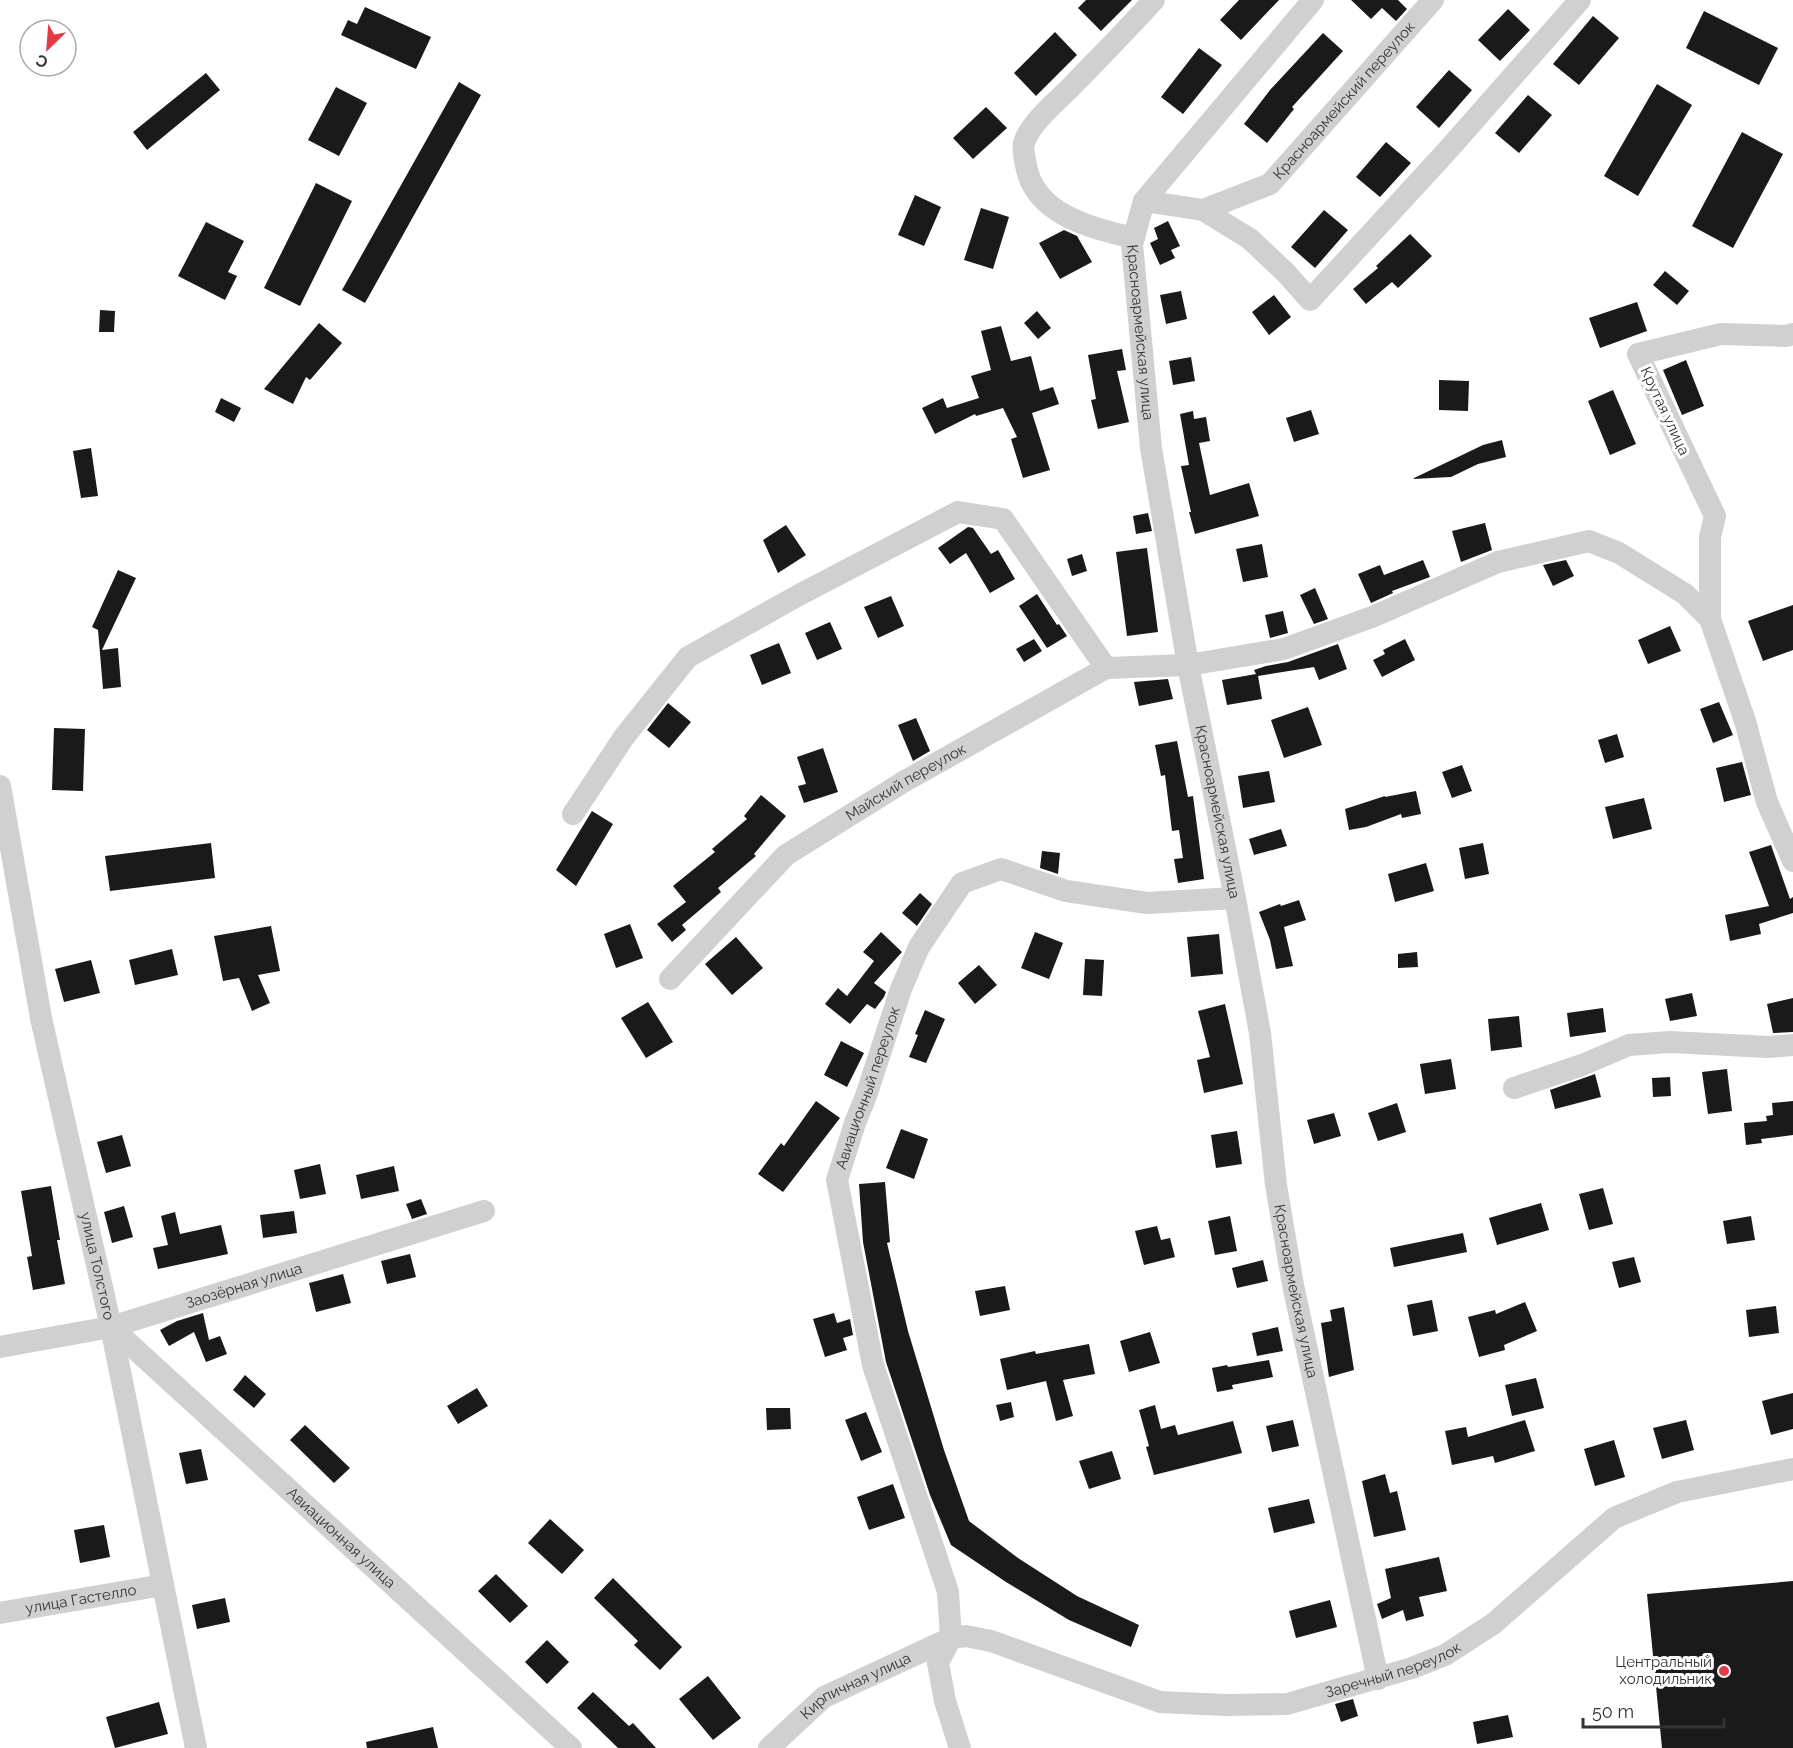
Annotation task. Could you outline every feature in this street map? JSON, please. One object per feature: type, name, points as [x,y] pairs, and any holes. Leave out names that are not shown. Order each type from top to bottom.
[{"type":"street","points":[[1134,238],[1090,227],[1062,214],[1041,198],[1028,176],[1023,144],[1037,120],[1154,0]]},
{"type":"street","name":"Красноармейская улица","points":[[1313,0],[1144,201],[1132,244],[1150,448],[1188,665],[1260,1033],[1276,1185],[1293,1285],[1378,1679]]},
{"type":"street","name":"Красноармейский переулок","points":[[1144,201],[1203,210],[1270,184],[1433,0]]},
{"type":"street","points":[[1203,210],[1250,239],[1286,273],[1310,300],[1580,0]]},
{"type":"street","name":"Крутая улица","points":[[1793,334],[1786,336],[1721,334],[1638,354],[1715,516],[1710,537],[1710,619],[1744,721],[1767,802],[1793,861]]},
{"type":"street","points":[[573,814],[624,737],[688,657],[958,512],[1003,519],[1106,668]]},
{"type":"street","name":"Майский переулок","points":[[670,979],[786,855],[905,781],[1106,668],[1188,665],[1284,649],[1372,617],[1498,562],[1589,542]]},
{"type":"street","name":"Крутая улица","points":[[1589,542],[1619,553],[1685,594],[1710,619]]},
{"type":"street","name":"улица Толстого","points":[[0,786],[41,1018],[111,1327],[196,1748]]},
{"type":"street","name":"Авиационный переулок","points":[[960,1748],[945,1701],[938,1663],[951,1638],[948,1592],[873,1365],[837,1180],[855,1123],[867,1096],[901,989],[919,947],[962,883],[1001,868],[1066,891],[1147,903],[1235,898]]},
{"type":"street","points":[[1514,1088],[1582,1065],[1629,1045],[1670,1041],[1768,1047],[1793,1045]]},
{"type":"street","name":"Заозёрная улица","points":[[0,1347],[111,1327],[484,1211]]},
{"type":"street","name":"Авиационная улица","points":[[111,1327],[571,1748]]},
{"type":"street","name":"Заречный переулок","points":[[951,1638],[966,1636],[991,1641],[1160,1701],[1225,1705],[1287,1704],[1378,1679],[1445,1655],[1493,1624],[1614,1518],[1677,1492],[1793,1468]]},
{"type":"street","name":"улица Гастелло","points":[[0,1613],[163,1585]]},
{"type":"street","name":"Кирпичная улица","points":[[769,1748],[824,1697],[951,1638]]},
{"type":"building","points":[[1086,0],[1132,0],[1101,31],[1078,8]]},
{"type":"building","points":[[1239,0],[1279,0],[1241,40],[1220,20]]},
{"type":"building","points":[[1351,0],[1398,0],[1407,9],[1396,21],[1382,8],[1371,19]]},
{"type":"building","points":[[365,7],[431,37],[416,69],[341,35],[348,20],[357,24]]},
{"type":"building","points":[[1508,9],[1530,30],[1500,61],[1478,40]]},
{"type":"building","points":[[1704,11],[1778,48],[1759,85],[1686,48]]},
{"type":"building","points":[[1593,16],[1619,38],[1579,85],[1553,64]]},
{"type":"building","points":[[1055,32],[1077,55],[1036,96],[1014,73]]},
{"type":"building","points":[[1323,33],[1343,51],[1292,107],[1294,109],[1267,143],[1244,124],[1270,90]]},
{"type":"building","points":[[1199,48],[1222,65],[1183,114],[1161,97]]},
{"type":"building","points":[[1449,70],[1472,90],[1439,128],[1416,107]]},
{"type":"building","points":[[206,73],[220,90],[147,150],[133,132]]},
{"type":"building","points":[[459,82],[481,95],[365,303],[342,290]]},
{"type":"building","points":[[1657,84],[1692,105],[1638,196],[1604,176]]},
{"type":"building","points":[[336,87],[367,103],[339,156],[308,140]]},
{"type":"building","points":[[1528,95],[1552,115],[1519,153],[1495,133]]},
{"type":"building","points":[[986,107],[1007,128],[973,159],[953,138]]},
{"type":"building","points":[[1742,132],[1783,154],[1733,248],[1692,226]]},
{"type":"building","points":[[1386,142],[1411,163],[1380,197],[1356,177]]},
{"type":"building","points":[[316,183],[352,201],[300,306],[264,288]]},
{"type":"building","points":[[915,195],[941,207],[924,246],[898,235]]},
{"type":"building","points":[[981,208],[1009,217],[993,269],[964,260]]},
{"type":"building","points":[[1324,210],[1348,230],[1315,268],[1291,247]]},
{"type":"building","points":[[1168,221],[1180,246],[1171,250],[1175,258],[1160,265],[1150,243],[1158,239],[1154,228]]},
{"type":"building","points":[[206,222],[244,241],[228,272],[237,276],[225,300],[178,276]]},
{"type":"building","points":[[1064,230],[1077,236],[1092,262],[1060,279],[1039,243]]},
{"type":"building","points":[[1410,234],[1432,256],[1398,288],[1392,282],[1366,304],[1353,289],[1378,268],[1376,266]]},
{"type":"building","points":[[1665,271],[1689,291],[1677,305],[1653,285]]},
{"type":"building","points":[[1181,291],[1187,319],[1166,324],[1160,295]]},
{"type":"building","points":[[1274,295],[1291,317],[1269,335],[1252,312]]},
{"type":"building","points":[[1637,302],[1647,331],[1600,348],[1589,318]]},
{"type":"building","points":[[100,310],[115,311],[114,332],[99,332]]},
{"type":"building","points":[[1037,311],[1051,328],[1038,339],[1024,323]]},
{"type":"building","points":[[319,323],[342,343],[310,380],[306,377],[293,404],[264,389]]},
{"type":"building","points":[[1001,326],[1011,361],[1031,356],[1040,391],[1053,387],[1059,404],[1032,413],[1050,470],[1023,478],[1011,439],[1017,437],[1003,408],[976,416],[975,414],[935,434],[922,408],[943,398],[947,408],[979,398],[971,376],[991,370],[981,331]]},
{"type":"building","points":[[1122,349],[1126,370],[1117,371],[1129,422],[1098,429],[1091,400],[1096,399],[1088,355]]},
{"type":"building","points":[[1191,357],[1195,381],[1173,385],[1169,361]]},
{"type":"building","points":[[1686,360],[1704,406],[1682,415],[1663,370]]},
{"type":"building","points":[[1439,380],[1469,381],[1468,411],[1439,410]]},
{"type":"building","points":[[1613,390],[1636,444],[1610,455],[1588,401]]},
{"type":"building","points":[[221,398],[241,408],[234,422],[215,412]]},
{"type":"building","points":[[1311,410],[1319,434],[1294,442],[1286,418]]},
{"type":"building","points":[[1193,411],[1194,419],[1206,417],[1210,441],[1199,443],[1210,495],[1249,483],[1259,516],[1195,534],[1181,466],[1189,465],[1180,414]]},
{"type":"building","points":[[1502,440],[1506,457],[1478,464],[1451,477],[1412,479],[1483,445]]},
{"type":"building","points":[[91,448],[98,496],[81,498],[73,451]]},
{"type":"building","points":[[1148,513],[1152,531],[1136,534],[1133,516]]},
{"type":"building","points":[[1485,523],[1492,550],[1461,562],[1452,531]]},
{"type":"building","points":[[786,525],[806,555],[778,573],[763,540]]},
{"type":"building","points":[[968,527],[973,528],[991,554],[998,550],[1015,579],[990,593],[966,553],[950,564],[938,548]]},
{"type":"building","points":[[1262,544],[1268,577],[1243,582],[1236,549]]},
{"type":"building","points":[[1147,548],[1158,632],[1127,636],[1116,552]]},
{"type":"building","points":[[1082,554],[1087,571],[1072,576],[1067,559]]},
{"type":"building","points":[[1423,560],[1430,577],[1392,591],[1393,593],[1371,603],[1358,574],[1380,565],[1384,575]]},
{"type":"building","points":[[1566,560],[1574,576],[1553,586],[1543,565]]},
{"type":"building","points":[[118,570],[136,578],[102,650],[118,648],[121,687],[103,689],[98,630],[92,627]]},
{"type":"building","points":[[1315,588],[1328,619],[1314,624],[1300,595]]},
{"type":"building","points":[[1037,594],[1067,636],[1047,648],[1019,606]]},
{"type":"building","points":[[891,596],[904,626],[878,638],[864,607]]},
{"type":"building","points":[[1793,605],[1793,650],[1763,661],[1748,621]]},
{"type":"building","points":[[1283,611],[1288,633],[1270,638],[1265,615]]},
{"type":"building","points":[[830,622],[842,649],[817,660],[805,633]]},
{"type":"building","points":[[1670,626],[1681,651],[1648,664],[1638,640]]},
{"type":"building","points":[[1034,639],[1042,651],[1024,662],[1016,649]]},
{"type":"building","points":[[1405,639],[1415,660],[1382,677],[1373,660],[1385,654],[1383,650]]},
{"type":"building","points":[[779,643],[791,673],[762,685],[750,655]]},
{"type":"building","points":[[1338,644],[1347,669],[1319,680],[1314,667],[1258,676],[1262,699],[1227,705],[1222,680],[1256,674],[1254,670],[1288,662]]},
{"type":"building","points":[[1168,679],[1173,699],[1139,706],[1134,682]]},
{"type":"building","points":[[1719,702],[1733,735],[1713,743],[1700,709]]},
{"type":"building","points":[[668,703],[691,722],[669,748],[647,730]]},
{"type":"building","points":[[1308,707],[1322,745],[1284,758],[1271,720]]},
{"type":"building","points":[[916,718],[930,751],[913,761],[898,725]]},
{"type":"building","points":[[54,728],[85,729],[83,791],[52,790]]},
{"type":"building","points":[[1617,734],[1624,757],[1605,763],[1598,740]]},
{"type":"building","points":[[1177,741],[1188,797],[1193,796],[1204,879],[1178,883],[1174,859],[1183,858],[1179,830],[1172,831],[1165,775],[1161,776],[1155,745]]},
{"type":"building","points":[[823,748],[838,792],[804,803],[798,786],[806,784],[797,757]]},
{"type":"building","points":[[1742,762],[1751,795],[1724,802],[1716,768]]},
{"type":"building","points":[[1462,765],[1472,791],[1452,798],[1442,772]]},
{"type":"building","points":[[1269,771],[1275,802],[1243,808],[1238,776]]},
{"type":"building","points":[[1416,791],[1421,814],[1402,818],[1401,814],[1366,827],[1349,830],[1345,809],[1385,796]]},
{"type":"building","points":[[761,795],[786,816],[754,854],[756,856],[718,888],[721,892],[682,925],[686,930],[672,942],[657,924],[686,902],[673,886],[715,852],[712,849],[747,819],[744,816]]},
{"type":"building","points":[[1644,798],[1652,829],[1613,839],[1605,807]]},
{"type":"building","points":[[592,811],[613,824],[576,886],[556,870]]},
{"type":"building","points":[[1281,829],[1287,846],[1254,855],[1249,839]]},
{"type":"building","points":[[211,843],[215,878],[110,891],[105,856]]},
{"type":"building","points":[[1483,843],[1489,874],[1465,879],[1459,848]]},
{"type":"building","points":[[1771,845],[1790,899],[1793,897],[1793,913],[1759,924],[1761,934],[1730,941],[1725,915],[1769,906],[1749,852]]},
{"type":"building","points":[[1042,851],[1060,853],[1058,874],[1040,868]]},
{"type":"building","points":[[1426,863],[1434,891],[1395,902],[1388,874]]},
{"type":"building","points":[[920,893],[932,904],[917,926],[902,913]]},
{"type":"building","points":[[1299,900],[1306,920],[1284,927],[1293,966],[1276,969],[1270,940],[1259,912]]},
{"type":"building","points":[[630,924],[643,958],[616,968],[604,934]]},
{"type":"building","points":[[271,926],[280,971],[258,975],[270,1003],[252,1011],[239,978],[223,981],[214,936]]},
{"type":"building","points":[[881,932],[902,952],[874,983],[886,992],[884,997],[875,1009],[867,1004],[850,1024],[825,1004],[838,988],[847,996],[874,961],[863,952]]},
{"type":"building","points":[[1035,932],[1063,943],[1049,979],[1021,968]]},
{"type":"building","points":[[1219,934],[1223,974],[1191,977],[1187,937]]},
{"type":"building","points":[[736,937],[763,968],[732,995],[705,964]]},
{"type":"building","points":[[172,949],[178,975],[135,985],[129,960]]},
{"type":"building","points":[[1417,952],[1418,967],[1398,968],[1398,954]]},
{"type":"building","points":[[1085,959],[1104,960],[1102,996],[1083,995]]},
{"type":"building","points":[[91,960],[100,993],[64,1002],[55,969]]},
{"type":"building","points":[[979,965],[997,985],[975,1004],[958,983]]},
{"type":"building","points":[[1692,993],[1697,1016],[1670,1021],[1665,999]]},
{"type":"building","points":[[1793,998],[1793,1032],[1773,1033],[1767,1004]]},
{"type":"building","points":[[648,1002],[673,1042],[646,1058],[621,1018]]},
{"type":"building","points":[[1225,1004],[1243,1084],[1204,1093],[1197,1060],[1210,1057],[1198,1011]]},
{"type":"building","points":[[1603,1008],[1606,1032],[1570,1037],[1567,1013]]},
{"type":"building","points":[[925,1010],[945,1019],[926,1063],[909,1057]]},
{"type":"building","points":[[1519,1016],[1522,1047],[1491,1051],[1488,1019]]},
{"type":"building","points":[[841,1041],[864,1053],[847,1087],[824,1075]]},
{"type":"building","points":[[1451,1059],[1456,1089],[1425,1094],[1420,1064]]},
{"type":"building","points":[[1727,1069],[1732,1111],[1708,1114],[1702,1072]]},
{"type":"building","points":[[1595,1074],[1601,1097],[1555,1109],[1550,1090]]},
{"type":"building","points":[[1670,1077],[1671,1096],[1653,1097],[1652,1078]]},
{"type":"building","points":[[816,1101],[840,1118],[783,1192],[758,1174],[781,1143],[784,1146]]},
{"type":"building","points":[[1793,1101],[1793,1135],[1761,1139],[1762,1143],[1746,1145],[1744,1123],[1767,1121],[1766,1116],[1773,1115],[1772,1103]]},
{"type":"building","points":[[1397,1103],[1406,1132],[1378,1141],[1368,1113]]},
{"type":"building","points":[[1334,1113],[1341,1136],[1314,1144],[1307,1120]]},
{"type":"building","points":[[901,1129],[928,1139],[914,1179],[886,1168]]},
{"type":"building","points":[[1237,1131],[1242,1164],[1216,1168],[1211,1135]]},
{"type":"building","points":[[122,1135],[131,1166],[106,1173],[97,1142]]},
{"type":"building","points":[[320,1164],[326,1194],[300,1199],[294,1170]]},
{"type":"building","points":[[394,1166],[399,1191],[361,1199],[356,1175]]},
{"type":"building","points":[[885,1182],[890,1242],[887,1243],[908,1331],[944,1450],[969,1521],[1018,1558],[1077,1596],[1139,1625],[1131,1647],[1069,1620],[951,1545],[930,1495],[886,1362],[863,1242],[859,1184]]},
{"type":"building","points":[[51,1186],[65,1284],[33,1290],[27,1257],[32,1256],[21,1191]]},
{"type":"building","points":[[1603,1188],[1613,1224],[1589,1230],[1579,1194]]},
{"type":"building","points":[[421,1199],[427,1214],[412,1219],[406,1204]]},
{"type":"building","points":[[1541,1203],[1549,1230],[1497,1245],[1489,1218]]},
{"type":"building","points":[[124,1206],[133,1237],[112,1243],[104,1212]]},
{"type":"building","points":[[294,1211],[297,1233],[263,1238],[260,1215]]},
{"type":"building","points":[[175,1212],[180,1234],[221,1225],[228,1254],[158,1269],[153,1248],[168,1245],[161,1216]]},
{"type":"building","points":[[1230,1216],[1237,1251],[1215,1255],[1208,1221]]},
{"type":"building","points":[[1751,1216],[1755,1240],[1727,1244],[1723,1221]]},
{"type":"building","points":[[1157,1226],[1161,1240],[1170,1238],[1175,1257],[1144,1265],[1135,1231]]},
{"type":"building","points":[[1463,1233],[1467,1252],[1394,1267],[1390,1248]]},
{"type":"building","points":[[410,1254],[416,1277],[387,1284],[381,1261]]},
{"type":"building","points":[[1634,1257],[1641,1282],[1619,1288],[1612,1262]]},
{"type":"building","points":[[1263,1260],[1268,1281],[1237,1288],[1232,1268]]},
{"type":"building","points":[[343,1274],[351,1303],[316,1312],[309,1283]]},
{"type":"building","points":[[1005,1286],[1010,1310],[980,1316],[975,1291]]},
{"type":"building","points":[[1432,1300],[1438,1331],[1413,1336],[1407,1305]]},
{"type":"building","points":[[1525,1302],[1537,1331],[1504,1345],[1505,1350],[1479,1357],[1468,1317],[1495,1310],[1496,1314]]},
{"type":"building","points":[[1776,1306],[1779,1333],[1749,1337],[1746,1310]]},
{"type":"building","points":[[1344,1307],[1354,1370],[1329,1377],[1321,1323],[1332,1321],[1330,1310]]},
{"type":"building","points":[[203,1313],[209,1340],[220,1336],[227,1354],[206,1362],[194,1332],[169,1346],[160,1330],[177,1321]]},
{"type":"building","points":[[834,1313],[837,1323],[850,1319],[853,1335],[843,1338],[847,1350],[825,1357],[813,1319]]},
{"type":"building","points":[[1278,1327],[1283,1351],[1257,1356],[1252,1333]]},
{"type":"building","points":[[1150,1332],[1160,1363],[1129,1372],[1120,1341]]},
{"type":"building","points":[[1089,1344],[1095,1374],[1063,1380],[1073,1416],[1056,1421],[1046,1381],[1007,1390],[1000,1359],[1035,1351],[1036,1354]]},
{"type":"building","points":[[1269,1360],[1273,1377],[1232,1385],[1233,1389],[1217,1392],[1212,1368]]},
{"type":"building","points":[[245,1375],[266,1394],[254,1408],[233,1390]]},
{"type":"building","points":[[1536,1378],[1544,1408],[1512,1416],[1505,1385]]},
{"type":"building","points":[[477,1388],[488,1406],[458,1424],[447,1406]]},
{"type":"building","points":[[1793,1393],[1793,1429],[1771,1435],[1762,1401]]},
{"type":"building","points":[[1011,1402],[1014,1417],[1000,1421],[996,1405]]},
{"type":"building","points":[[1155,1405],[1161,1429],[1175,1425],[1178,1435],[1233,1421],[1242,1453],[1154,1475],[1139,1410]]},
{"type":"building","points":[[766,1408],[790,1408],[791,1429],[767,1430]]},
{"type":"building","points":[[866,1412],[882,1452],[861,1461],[845,1420]]},
{"type":"building","points":[[1293,1420],[1299,1446],[1272,1452],[1266,1426]]},
{"type":"building","points":[[1525,1420],[1535,1451],[1495,1463],[1493,1456],[1452,1465],[1445,1431],[1466,1427],[1468,1437]]},
{"type":"building","points":[[1686,1420],[1694,1450],[1662,1459],[1653,1428]]},
{"type":"building","points":[[305,1425],[350,1468],[334,1483],[290,1440]]},
{"type":"building","points":[[1614,1440],[1625,1477],[1595,1486],[1584,1449]]},
{"type":"building","points":[[201,1449],[208,1480],[186,1484],[179,1453]]},
{"type":"building","points":[[1112,1451],[1121,1479],[1089,1489],[1079,1461]]},
{"type":"building","points":[[1385,1474],[1390,1493],[1397,1491],[1406,1530],[1374,1537],[1362,1481]]},
{"type":"building","points":[[893,1484],[905,1518],[869,1530],[857,1497]]},
{"type":"building","points":[[1309,1499],[1315,1523],[1274,1533],[1268,1508]]},
{"type":"building","points":[[550,1519],[584,1550],[562,1574],[528,1543]]},
{"type":"building","points":[[104,1525],[110,1557],[80,1563],[74,1530]]},
{"type":"building","points":[[1439,1557],[1447,1591],[1419,1597],[1424,1616],[1406,1621],[1403,1610],[1382,1619],[1377,1604],[1391,1598],[1385,1569]]},
{"type":"building","points":[[496,1574],[528,1606],[510,1623],[478,1591]]},
{"type":"building","points":[[613,1578],[682,1647],[660,1670],[634,1645],[638,1641],[594,1598]]},
{"type":"building","name":"Центральный холодильник","points":[[1793,1581],[1793,1748],[1662,1748],[1647,1594]]},
{"type":"building","points":[[225,1598],[230,1622],[197,1629],[192,1605]]},
{"type":"building","points":[[1330,1600],[1337,1627],[1296,1638],[1289,1611]]},
{"type":"building","points":[[547,1640],[569,1662],[547,1684],[525,1662]]},
{"type":"building","points":[[708,1676],[741,1718],[713,1740],[679,1699]]},
{"type":"building","points":[[593,1692],[629,1726],[633,1723],[656,1748],[618,1748],[577,1708]]},
{"type":"building","points":[[1353,1699],[1358,1716],[1341,1722],[1335,1704]]},
{"type":"building","points":[[159,1702],[168,1734],[115,1748],[106,1717]]},
{"type":"building","points":[[1508,1715],[1513,1737],[1477,1744],[1473,1722]]},
{"type":"building","points":[[433,1727],[438,1748],[367,1748],[366,1742]]},
{"type":"place","name":"Центральный холодильник","points":[[1724,1671]]}]
